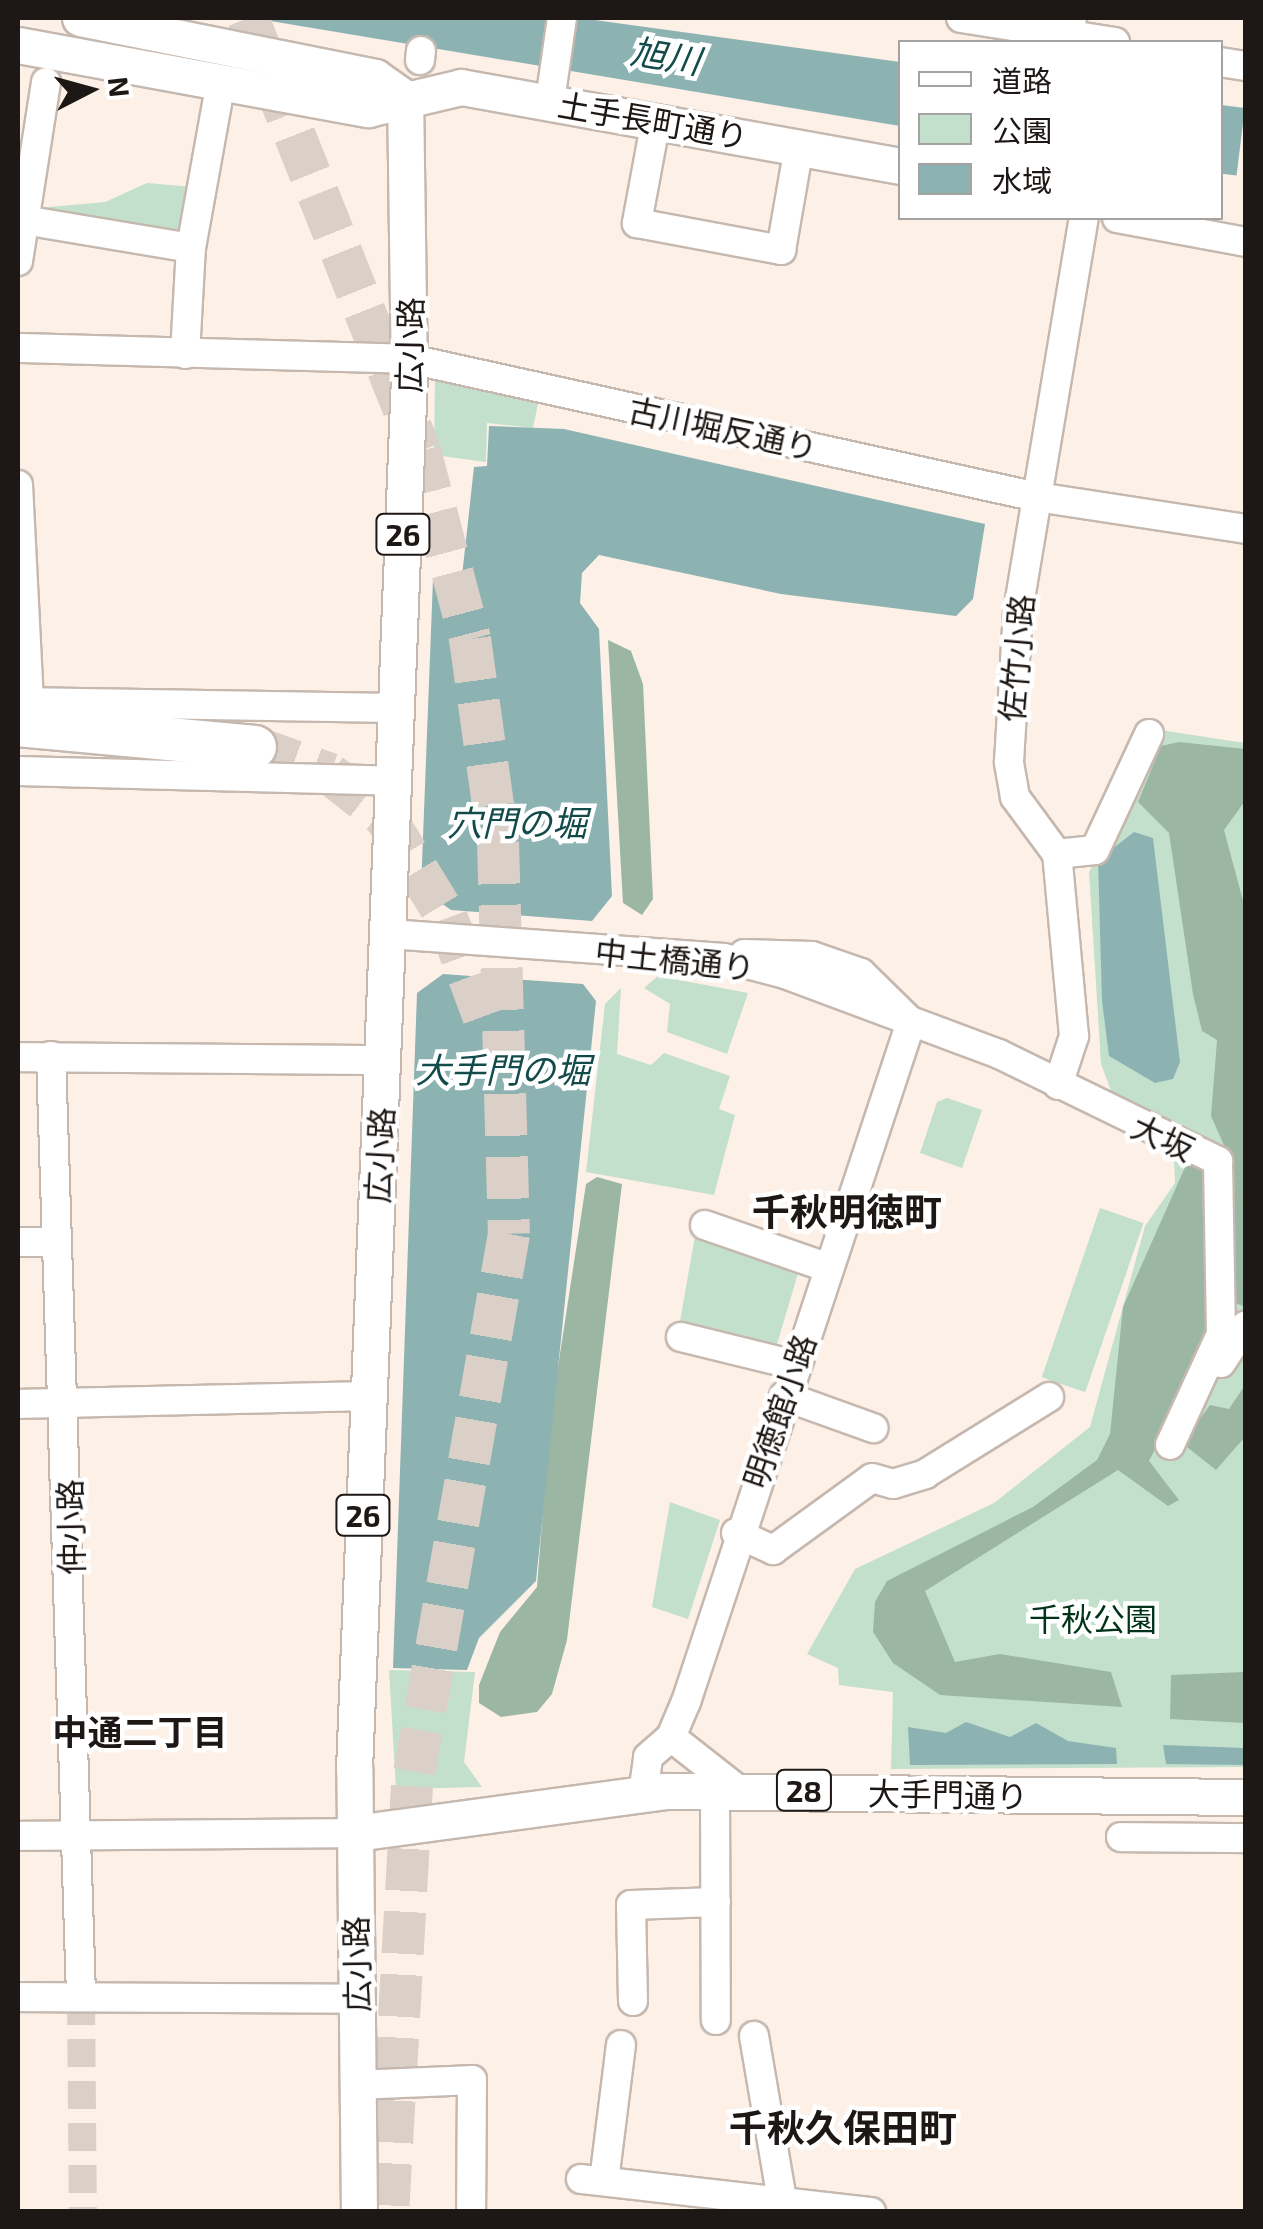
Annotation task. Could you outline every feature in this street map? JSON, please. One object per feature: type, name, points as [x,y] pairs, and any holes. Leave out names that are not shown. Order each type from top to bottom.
[{"type":"highway","points":[[24,714],[255,747]]},
{"type":"main road","points":[[86,57],[88,18],[374,77],[405,98]]},
{"type":"main road","name":"土手長町通り","points":[[18,45],[368,109],[460,87],[551,88],[656,120],[898,166]]},
{"type":"main road","name":"広小路","points":[[359,2212],[354,1833],[367,1396],[384,1060],[410,359],[405,98]]},
{"type":"main road","name":"大手門通り","points":[[354,1833],[642,1794],[725,1789],[1246,1796]]},
{"type":"street","points":[[551,88],[562,18]]},
{"type":"street","points":[[961,18],[1105,40]]},
{"type":"street","points":[[18,260],[19,219],[46,82]]},
{"type":"street","points":[[186,354],[191,248],[221,82]]},
{"type":"street","points":[[656,120],[638,224],[780,250],[800,148]]},
{"type":"street","points":[[19,219],[191,248]]},
{"type":"street","name":"佐竹小路","points":[[1057,854],[1014,796],[1009,762],[1018,611],[1084,220]]},
{"type":"street","points":[[1128,220],[1246,242]]},
{"type":"street","name":"古川堀反通り","points":[[18,348],[410,359],[1037,497],[1246,529]]},
{"type":"street","points":[[18,484],[24,714],[396,708]]},
{"type":"street","points":[[1058,1085],[1074,1036],[1057,854],[1095,850],[1150,734]]},
{"type":"street","points":[[18,772],[394,781]]},
{"type":"street","name":"中土橋通り","points":[[389,934],[724,958],[911,1022],[1058,1085]]},
{"type":"street","name":"明徳館小路","points":[[642,1794],[648,1757],[670,1738],[911,1022]]},
{"type":"street","points":[[18,1056],[384,1060]]},
{"type":"street","name":"仲小路","points":[[51,1056],[68,1403],[74,1836],[81,1997]]},
{"type":"street","name":"大坂","points":[[1058,1085],[1218,1161],[1220,1334],[1173,1435],[1246,1324]]},
{"type":"street","points":[[706,1225],[828,1268]]},
{"type":"street","points":[[18,1242],[58,1242]]},
{"type":"street","points":[[682,1337],[795,1365]]},
{"type":"street","points":[[18,1404],[367,1396]]},
{"type":"street","points":[[784,1396],[873,1428]]},
{"type":"street","points":[[736,1533],[773,1550],[872,1478],[893,1484],[925,1474],[1049,1397]]},
{"type":"street","points":[[670,1738],[725,1789],[716,1902],[716,2020]]},
{"type":"street","points":[[18,1836],[354,1833]]},
{"type":"street","points":[[1121,1837],[1246,1838]]},
{"type":"street","points":[[633,2001],[631,1905],[716,1902]]},
{"type":"street","points":[[18,1997],[356,1999]]},
{"type":"street","points":[[754,2036],[784,2209]]},
{"type":"street","points":[[621,2045],[593,2180],[784,2209],[871,2212]]},
{"type":"street","points":[[358,2085],[472,2080],[471,2212]]},
{"type":"green space","points":[[147,183],[193,187],[185,237],[37,219],[38,208],[105,202]]},
{"type":"green space","points":[[435,372],[540,394],[533,428],[487,423],[486,462],[434,455]]},
{"type":"green space","points":[[608,640],[631,651],[643,684],[653,899],[642,915],[623,903]]},
{"type":"green space","name":"千秋公園","points":[[1160,730],[1245,743],[1245,1767],[891,1769],[893,1692],[839,1685],[838,1668],[807,1654],[855,1569],[994,1503],[1090,1427],[1145,1226],[1175,1183],[1174,1158],[1127,1133],[1101,1064],[1089,872]]},
{"type":"green space","points":[[1179,742],[1245,749],[1245,801],[1224,830],[1245,908],[1243,1306],[1232,1302],[1227,1152],[1211,1116],[1217,1040],[1202,1031],[1193,994],[1169,833],[1138,802],[1161,746]]},
{"type":"green space","points":[[658,976],[748,993],[727,1054],[667,1032],[670,1004],[644,988]]},
{"type":"green space","points":[[621,988],[617,1054],[651,1065],[664,1053],[730,1076],[719,1109],[735,1115],[714,1195],[586,1172],[605,1004]]},
{"type":"green space","points":[[947,1098],[982,1110],[962,1168],[920,1153],[937,1102]]},
{"type":"green space","points":[[1186,1165],[1207,1169],[1212,1336],[1149,1461],[1179,1500],[1168,1506],[1118,1470],[925,1591],[955,1662],[1000,1654],[1111,1672],[1122,1707],[940,1695],[893,1663],[873,1632],[875,1602],[887,1581],[1033,1507],[1097,1460],[1110,1434],[1123,1307]]},
{"type":"green space","points":[[597,1177],[622,1184],[567,1640],[552,1694],[537,1712],[501,1717],[479,1703],[479,1685],[500,1632],[537,1587],[550,1419],[586,1184]]},
{"type":"green space","points":[[1100,1208],[1143,1223],[1085,1392],[1042,1377]]},
{"type":"green space","points":[[695,1236],[799,1270],[777,1344],[764,1351],[679,1327]]},
{"type":"green space","points":[[1245,1385],[1245,1437],[1216,1470],[1182,1443],[1210,1405],[1229,1409]]},
{"type":"green space","points":[[670,1502],[720,1520],[688,1619],[652,1607]]},
{"type":"green space","points":[[389,1670],[475,1672],[464,1762],[482,1787],[396,1789]]},
{"type":"green space","points":[[1245,1672],[1245,1723],[1170,1719],[1171,1675]]},
{"type":"water","name":"旭川","points":[[253,18],[580,18],[898,62],[898,126]]},
{"type":"water","points":[[1223,105],[1245,108],[1237,175],[1223,174]]},
{"type":"water","name":"穴門の堀","points":[[489,426],[564,429],[985,524],[973,599],[956,616],[781,594],[599,555],[582,573],[580,603],[599,629],[612,896],[592,921],[451,910],[421,889],[433,579],[462,576],[474,467],[487,466]]},
{"type":"water","points":[[1134,832],[1153,838],[1180,1062],[1173,1079],[1155,1083],[1109,1056],[1102,1001],[1098,860]]},
{"type":"water","name":"大手門の堀","points":[[443,974],[583,984],[596,1001],[536,1581],[479,1638],[467,1670],[393,1668],[417,993]]},
{"type":"water","points":[[966,1722],[1010,1737],[1036,1723],[1068,1741],[1116,1748],[1117,1764],[910,1765],[908,1727],[946,1733]]},
{"type":"water","points":[[1163,1745],[1245,1748],[1245,1765],[1166,1764]]},
{"type":"tunnel","points":[[248,18],[420,451],[470,639],[498,842],[509,1234],[412,1786],[388,2212]]},
{"type":"tunnel","points":[[255,747],[330,774],[385,817],[447,918],[490,1034]]},
{"type":"tunnel","points":[[81,1997],[83,2212]]},
{"type":"district","name":"千秋明徳町","points":[[847,1212]]},
{"type":"district","name":"中通二丁目","points":[[140,1731]]},
{"type":"district","name":"千秋久保田町","points":[[843,2128]]}]
